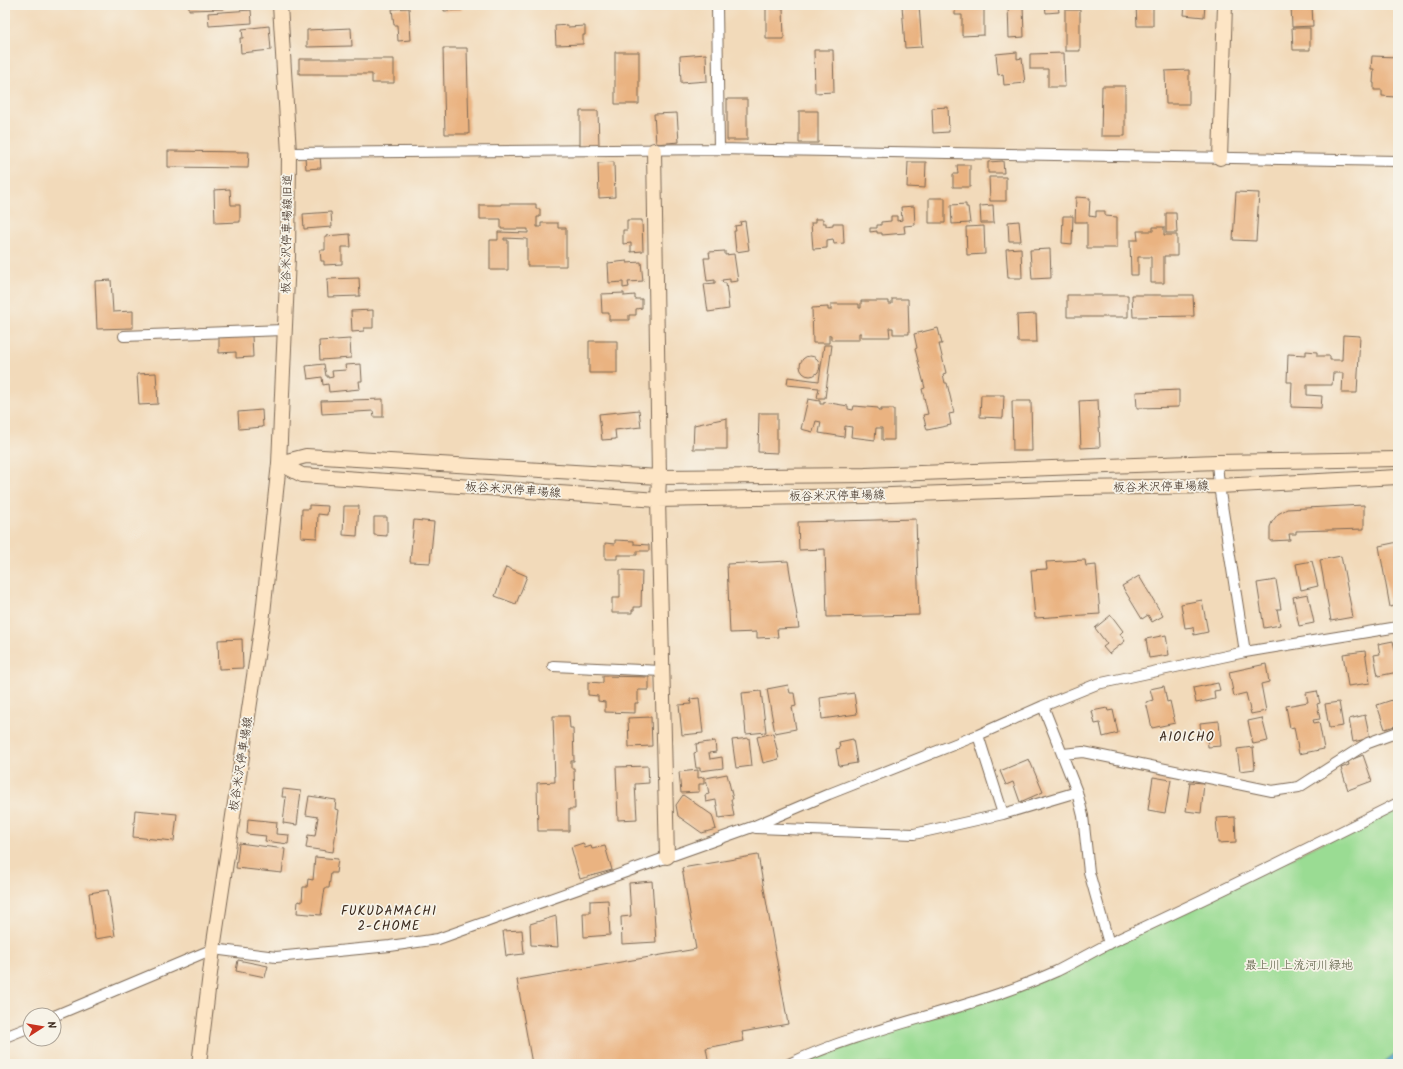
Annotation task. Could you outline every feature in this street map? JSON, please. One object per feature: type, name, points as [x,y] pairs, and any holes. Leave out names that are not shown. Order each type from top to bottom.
[{"type":"main road","name":"板谷米沢停車場線旧道","points":[[279,463],[288,257],[289,153],[280,5]]},
{"type":"main road","points":[[1220,158],[1225,5]]},
{"type":"main road","points":[[654,150],[659,477],[658,500],[667,857]]},
{"type":"main road","name":"板谷米沢停車場線","points":[[279,463],[306,456],[659,477],[865,475],[1217,462],[1398,459]]},
{"type":"main road","name":"板谷米沢停車場線","points":[[279,463],[302,475],[658,500],[856,496],[1076,488],[1219,486],[1398,477]]},
{"type":"main road","name":"板谷米沢停車場線","points":[[198,1064],[213,949],[262,623],[279,463]]},
{"type":"street","points":[[717,5],[719,149]]},
{"type":"street","points":[[289,153],[719,149],[1398,161]]},
{"type":"street","points":[[124,336],[284,330]]},
{"type":"street","points":[[1217,462],[1219,486],[1245,652]]},
{"type":"street","points":[[62,1013],[213,949],[276,957],[390,946],[438,939],[752,827],[829,794],[978,735],[1097,684],[1245,652],[1398,627]]},
{"type":"street","points":[[553,666],[662,671]]},
{"type":"street","points":[[1043,706],[1078,792],[1083,816],[1089,872],[1109,944]]},
{"type":"street","points":[[1063,754],[1083,752],[1272,791],[1299,787],[1368,743],[1398,732]]},
{"type":"street","points":[[978,735],[1003,814]]},
{"type":"street","points":[[752,827],[914,834],[1003,814],[1078,792]]},
{"type":"street","points":[[789,1064],[821,1050],[1006,991],[1056,971],[1109,944],[1148,927],[1223,889],[1292,857],[1398,803]]},
{"type":"street","points":[[5,1037],[22,1030]]},
{"type":"green space","name":"最上川上流河川緑地","points":[[1398,807],[1398,1064],[800,1064],[822,1053],[1007,993]]},
{"type":"water","points":[[1398,1052],[1398,1064],[1383,1064]]},
{"type":"building","points":[[189,5],[224,5],[224,9],[189,10]]},
{"type":"building","points":[[444,5],[461,5],[462,10],[444,11]]},
{"type":"building","points":[[902,5],[919,5],[922,47],[905,48]]},
{"type":"building","points":[[955,5],[984,5],[984,35],[962,36],[962,15],[955,15]]},
{"type":"building","points":[[1008,5],[1023,5],[1024,37],[1009,38]]},
{"type":"building","points":[[1045,5],[1058,5],[1059,12],[1046,13]]},
{"type":"building","points":[[1136,5],[1153,5],[1153,26],[1137,26]]},
{"type":"building","points":[[1185,5],[1205,5],[1204,17],[1184,15]]},
{"type":"building","points":[[1291,5],[1312,5],[1313,26],[1292,27]]},
{"type":"building","points":[[409,8],[411,40],[398,41],[397,25],[394,25],[392,9]]},
{"type":"building","points":[[766,8],[783,8],[784,39],[766,39]]},
{"type":"building","points":[[251,10],[252,23],[209,26],[208,13]]},
{"type":"building","points":[[1065,10],[1080,10],[1080,51],[1065,51]]},
{"type":"building","points":[[568,25],[568,27],[585,26],[583,44],[556,45],[555,26]]},
{"type":"building","points":[[269,26],[271,50],[241,53],[240,38],[243,38],[242,29]]},
{"type":"building","points":[[351,28],[352,46],[307,47],[307,30]]},
{"type":"building","points":[[1292,28],[1310,28],[1310,50],[1293,50]]},
{"type":"building","points":[[443,48],[467,48],[469,134],[445,134]]},
{"type":"building","points":[[814,50],[833,50],[834,92],[815,93]]},
{"type":"building","points":[[615,52],[639,52],[639,104],[615,104]]},
{"type":"building","points":[[1017,52],[1017,59],[1022,58],[1025,83],[1004,85],[1003,74],[998,75],[996,54]]},
{"type":"building","points":[[1064,53],[1065,87],[1048,87],[1048,69],[1030,69],[1030,54]]},
{"type":"building","points":[[706,54],[707,81],[681,83],[680,56]]},
{"type":"building","points":[[1372,56],[1398,57],[1398,90],[1395,90],[1395,97],[1382,96],[1382,90],[1374,90],[1374,69],[1371,69]]},
{"type":"building","points":[[299,59],[394,59],[394,83],[372,83],[372,74],[299,74]]},
{"type":"building","points":[[1189,70],[1189,104],[1166,104],[1165,71]]},
{"type":"building","points":[[1102,86],[1125,86],[1125,136],[1101,136]]},
{"type":"building","points":[[727,99],[747,99],[747,140],[727,140]]},
{"type":"building","points":[[948,107],[949,132],[933,133],[932,108]]},
{"type":"building","points":[[580,111],[598,111],[599,146],[580,146]]},
{"type":"building","points":[[799,111],[818,111],[818,143],[799,143]]},
{"type":"building","points":[[677,113],[679,142],[656,144],[654,114]]},
{"type":"building","points":[[168,151],[249,152],[248,168],[168,167]]},
{"type":"building","points":[[320,156],[321,168],[306,169],[305,157]]},
{"type":"building","points":[[1003,161],[1004,173],[988,173],[988,162]]},
{"type":"building","points":[[614,162],[615,197],[599,198],[598,163]]},
{"type":"building","points":[[908,162],[926,162],[925,188],[907,187]]},
{"type":"building","points":[[957,165],[970,165],[970,187],[953,187],[953,174],[958,174]]},
{"type":"building","points":[[989,177],[1006,177],[1006,201],[990,201]]},
{"type":"building","points":[[230,189],[231,205],[240,205],[240,222],[215,223],[214,190]]},
{"type":"building","points":[[1236,192],[1259,193],[1256,241],[1233,240]]},
{"type":"building","points":[[1076,197],[1090,198],[1089,216],[1096,217],[1096,211],[1105,211],[1105,216],[1117,217],[1117,248],[1087,248],[1087,222],[1075,222]]},
{"type":"building","points":[[929,198],[945,198],[945,223],[929,223]]},
{"type":"building","points":[[536,204],[536,209],[540,209],[540,217],[537,217],[537,227],[541,227],[541,223],[558,223],[558,228],[566,228],[566,266],[527,266],[527,239],[504,238],[504,240],[508,240],[508,270],[490,270],[490,240],[498,240],[498,232],[528,233],[528,229],[501,229],[501,219],[480,219],[480,205]]},
{"type":"building","points":[[966,204],[966,207],[968,207],[970,223],[952,224],[951,205]]},
{"type":"building","points":[[993,205],[994,223],[981,223],[980,206]]},
{"type":"building","points":[[914,206],[915,225],[904,226],[905,233],[882,235],[882,233],[877,233],[877,231],[870,232],[870,228],[877,228],[877,225],[881,225],[881,222],[891,221],[891,216],[897,216],[897,221],[902,220],[901,207]]},
{"type":"building","points":[[331,212],[332,227],[304,229],[303,214]]},
{"type":"building","points":[[1166,213],[1176,213],[1177,233],[1166,233]]},
{"type":"building","points":[[1063,216],[1073,216],[1072,244],[1062,243]]},
{"type":"building","points":[[815,219],[823,219],[823,223],[826,223],[826,226],[833,225],[833,223],[843,223],[844,243],[834,244],[833,239],[827,240],[827,248],[813,249],[811,223],[815,223]]},
{"type":"building","points":[[627,220],[642,220],[643,251],[631,252],[631,243],[623,244],[623,230],[627,230]]},
{"type":"building","points":[[745,221],[749,250],[736,252],[735,226],[741,225],[740,222]]},
{"type":"building","points":[[1019,221],[1021,241],[1009,241],[1008,222]]},
{"type":"building","points":[[984,226],[985,254],[967,255],[966,227]]},
{"type":"building","points":[[1153,227],[1164,227],[1164,235],[1177,235],[1177,256],[1164,256],[1164,283],[1151,283],[1151,257],[1138,257],[1138,275],[1131,275],[1130,240],[1138,240],[1137,231],[1153,231]]},
{"type":"building","points":[[350,234],[351,247],[342,247],[342,264],[324,265],[324,261],[321,261],[320,250],[325,250],[325,236]]},
{"type":"building","points":[[1021,248],[1022,278],[1008,278],[1006,249]]},
{"type":"building","points":[[1050,249],[1051,278],[1032,279],[1030,250]]},
{"type":"building","points":[[725,251],[725,255],[734,254],[738,281],[730,282],[730,279],[722,280],[723,283],[726,283],[729,309],[708,312],[704,284],[715,283],[715,280],[707,281],[704,258],[710,258],[709,252]]},
{"type":"building","points":[[627,261],[627,263],[641,262],[643,281],[628,282],[629,287],[623,288],[623,282],[609,283],[608,263]]},
{"type":"building","points":[[359,278],[360,296],[328,297],[327,279]]},
{"type":"building","points":[[111,280],[113,312],[133,311],[133,328],[97,329],[95,281]]},
{"type":"building","points":[[624,293],[624,296],[635,295],[635,299],[642,299],[642,308],[636,309],[636,315],[629,315],[629,320],[609,320],[609,313],[602,313],[601,294]]},
{"type":"building","points":[[1067,295],[1128,295],[1128,317],[1067,317]]},
{"type":"building","points":[[1132,295],[1193,295],[1194,316],[1133,317]]},
{"type":"building","points":[[892,299],[908,299],[909,334],[893,334],[893,328],[889,328],[890,337],[861,337],[861,333],[859,333],[859,340],[831,340],[831,335],[829,335],[829,343],[813,343],[812,308],[828,307],[828,310],[831,310],[831,304],[859,304],[859,308],[861,308],[861,301],[889,301],[889,304],[892,304]]},
{"type":"building","points":[[373,310],[373,328],[364,328],[364,331],[352,332],[351,311]]},
{"type":"building","points":[[1036,314],[1037,342],[1018,342],[1017,315]]},
{"type":"building","points":[[938,328],[942,344],[939,344],[946,373],[943,374],[945,383],[947,383],[954,413],[949,414],[951,425],[927,430],[923,415],[928,414],[922,389],[925,388],[915,349],[917,348],[914,334]]},
{"type":"building","points":[[1343,335],[1360,336],[1357,393],[1342,393],[1343,373],[1333,373],[1332,385],[1307,385],[1307,395],[1322,396],[1321,408],[1291,407],[1292,382],[1287,382],[1288,354],[1306,355],[1306,351],[1317,352],[1317,356],[1330,356],[1330,360],[1342,360]]},
{"type":"building","points":[[252,336],[253,357],[236,358],[236,352],[219,353],[219,337]]},
{"type":"building","points":[[350,339],[351,358],[320,360],[319,341]]},
{"type":"building","points":[[589,341],[617,341],[617,373],[589,373]]},
{"type":"building","points":[[824,345],[832,345],[825,398],[817,398],[819,388],[787,385],[788,377],[819,381]]},
{"type":"building","points":[[810,356],[817,359],[820,366],[817,373],[810,376],[803,373],[800,366],[803,359]]},
{"type":"building","points":[[324,364],[326,376],[328,376],[328,378],[333,377],[332,371],[346,370],[345,365],[361,364],[362,381],[359,381],[360,389],[329,392],[328,384],[323,385],[322,377],[308,379],[306,366]]},
{"type":"building","points":[[156,373],[158,404],[139,405],[137,374]]},
{"type":"building","points":[[1179,390],[1179,407],[1137,408],[1136,392]]},
{"type":"building","points":[[981,395],[1004,395],[1003,418],[980,417]]},
{"type":"building","points":[[383,399],[383,417],[374,417],[373,411],[322,414],[321,401]]},
{"type":"building","points":[[808,399],[820,401],[820,404],[824,404],[824,402],[848,406],[848,409],[853,410],[854,406],[878,408],[878,411],[881,411],[881,409],[894,409],[894,440],[882,440],[882,428],[876,428],[875,440],[851,437],[852,427],[845,426],[844,437],[819,433],[821,422],[816,421],[813,432],[801,429]]},
{"type":"building","points":[[1098,400],[1100,447],[1081,448],[1079,401]]},
{"type":"building","points":[[1012,401],[1031,401],[1032,451],[1013,451]]},
{"type":"building","points":[[262,410],[263,427],[239,429],[238,412]]},
{"type":"building","points":[[639,410],[641,427],[615,430],[616,439],[602,440],[599,414]]},
{"type":"building","points":[[759,413],[777,413],[777,453],[758,452]]},
{"type":"building","points":[[727,418],[727,449],[693,449],[694,425]]},
{"type":"building","points":[[309,505],[328,506],[327,515],[318,514],[317,538],[301,537],[302,509],[309,509]]},
{"type":"building","points":[[1364,505],[1364,529],[1296,531],[1296,534],[1289,534],[1290,540],[1270,541],[1270,527],[1272,522],[1278,514],[1287,509]]},
{"type":"building","points":[[344,506],[359,506],[357,536],[343,535]]},
{"type":"building","points":[[374,517],[387,517],[387,536],[374,535]]},
{"type":"building","points":[[916,519],[919,615],[827,617],[825,549],[799,550],[798,522]]},
{"type":"building","points":[[414,520],[434,522],[430,563],[410,562]]},
{"type":"building","points":[[615,540],[634,541],[634,544],[649,545],[649,551],[637,551],[637,555],[617,555],[617,559],[605,559],[605,543],[615,544]]},
{"type":"building","points":[[1398,542],[1398,605],[1390,607],[1379,546]]},
{"type":"building","points":[[1341,556],[1353,617],[1331,621],[1320,560]]},
{"type":"building","points":[[1085,560],[1086,566],[1096,565],[1100,614],[1035,618],[1031,570],[1047,569],[1046,562]]},
{"type":"building","points":[[788,561],[799,628],[777,629],[778,637],[757,638],[757,632],[730,633],[727,564]]},
{"type":"building","points":[[1312,561],[1318,586],[1301,590],[1296,564]]},
{"type":"building","points":[[506,567],[527,576],[516,604],[495,596]]},
{"type":"building","points":[[620,570],[642,571],[641,607],[634,607],[632,613],[612,613],[612,598],[620,598]]},
{"type":"building","points":[[1139,576],[1163,616],[1152,622],[1148,615],[1142,619],[1122,586]]},
{"type":"building","points":[[1276,580],[1281,609],[1277,609],[1280,625],[1264,628],[1257,583]]},
{"type":"building","points":[[1308,594],[1314,623],[1299,626],[1293,597]]},
{"type":"building","points":[[1202,600],[1208,632],[1194,635],[1193,627],[1185,628],[1181,604]]},
{"type":"building","points":[[1111,615],[1123,631],[1120,634],[1125,641],[1109,654],[1103,647],[1107,644],[1095,628]]},
{"type":"building","points":[[1166,635],[1169,655],[1149,658],[1146,639]]},
{"type":"building","points":[[242,639],[243,668],[219,669],[218,640]]},
{"type":"building","points":[[1393,641],[1398,663],[1398,672],[1378,676],[1374,655],[1380,654],[1378,644]]},
{"type":"building","points":[[1365,651],[1370,683],[1348,686],[1343,654]]},
{"type":"building","points":[[1266,664],[1269,682],[1261,684],[1266,711],[1251,714],[1246,693],[1234,696],[1229,672]]},
{"type":"building","points":[[603,676],[649,677],[649,690],[638,690],[638,703],[635,703],[635,713],[605,712],[605,702],[598,701],[598,696],[588,695],[588,682],[603,683]]},
{"type":"building","points":[[1218,683],[1220,690],[1214,691],[1215,699],[1196,703],[1193,688]]},
{"type":"building","points":[[788,685],[790,693],[794,693],[796,706],[792,707],[796,729],[775,733],[767,689]]},
{"type":"building","points":[[1164,686],[1167,702],[1170,701],[1175,723],[1152,728],[1146,702],[1153,700],[1150,689]]},
{"type":"building","points":[[761,691],[766,732],[746,734],[742,693]]},
{"type":"building","points":[[1317,691],[1320,703],[1317,704],[1320,719],[1313,720],[1314,723],[1319,722],[1324,749],[1299,754],[1294,727],[1290,728],[1286,706],[1308,702],[1306,693]]},
{"type":"building","points":[[854,693],[857,714],[822,719],[820,698]]},
{"type":"building","points":[[699,698],[703,733],[682,735],[679,705],[691,704],[690,699]]},
{"type":"building","points":[[1395,699],[1398,708],[1398,725],[1385,729],[1377,705]]},
{"type":"building","points":[[1339,702],[1343,726],[1329,728],[1325,704]]},
{"type":"building","points":[[1107,708],[1108,711],[1113,710],[1118,733],[1103,737],[1100,723],[1095,724],[1092,711]]},
{"type":"building","points":[[1365,715],[1370,738],[1353,742],[1349,719]]},
{"type":"building","points":[[553,716],[569,716],[570,728],[573,728],[574,761],[571,761],[571,768],[574,768],[575,809],[569,809],[569,831],[538,831],[537,783],[555,782]]},
{"type":"building","points":[[651,717],[652,746],[629,747],[628,718]]},
{"type":"building","points":[[1262,718],[1268,741],[1253,744],[1248,721]]},
{"type":"building","points":[[1219,721],[1221,746],[1208,747],[1207,734],[1201,734],[1200,723]]},
{"type":"building","points":[[773,733],[779,759],[763,763],[757,737]]},
{"type":"building","points":[[749,738],[752,766],[736,768],[732,740]]},
{"type":"building","points":[[853,739],[857,763],[839,766],[836,749],[840,748],[839,742]]},
{"type":"building","points":[[715,741],[716,752],[709,753],[710,759],[722,757],[723,768],[700,771],[700,768],[696,768],[694,753],[697,752],[696,744]]},
{"type":"building","points":[[1253,747],[1255,769],[1240,771],[1237,749]]},
{"type":"building","points":[[1363,755],[1372,781],[1348,790],[1341,768],[1349,765],[1348,761]]},
{"type":"building","points":[[1029,759],[1043,792],[1020,802],[1013,782],[1006,785],[1000,771]]},
{"type":"building","points":[[648,766],[649,783],[635,784],[637,819],[618,820],[616,767]]},
{"type":"building","points":[[698,770],[698,778],[704,777],[704,784],[699,784],[699,792],[681,793],[679,772]]},
{"type":"building","points":[[727,774],[733,799],[731,799],[734,816],[719,818],[716,800],[706,802],[705,795],[709,794],[706,778]]},
{"type":"building","points":[[1153,777],[1171,780],[1165,813],[1148,810]]},
{"type":"building","points":[[1190,782],[1204,783],[1201,813],[1186,811]]},
{"type":"building","points":[[283,789],[301,791],[297,825],[283,823],[286,797],[282,797]]},
{"type":"building","points":[[683,795],[712,815],[716,829],[702,833],[678,816],[676,805]]},
{"type":"building","points":[[309,796],[336,800],[335,809],[339,810],[333,852],[306,848],[308,835],[315,836],[318,817],[306,815]]},
{"type":"building","points":[[135,810],[177,814],[174,841],[133,837]]},
{"type":"building","points":[[1235,817],[1236,842],[1218,843],[1216,818]]},
{"type":"building","points":[[248,819],[277,822],[276,834],[289,835],[288,844],[265,841],[266,836],[247,834]]},
{"type":"building","points":[[239,843],[285,849],[282,873],[236,868]]},
{"type":"building","points":[[583,843],[585,848],[591,846],[592,849],[605,846],[612,870],[580,879],[571,847]]},
{"type":"building","points":[[758,855],[788,1024],[742,1032],[744,1041],[706,1048],[709,1064],[532,1064],[517,980],[696,949],[682,868]]},
{"type":"building","points":[[315,857],[338,859],[336,873],[331,873],[329,888],[325,888],[321,915],[297,913],[298,901],[302,902],[303,887],[307,887],[308,879],[313,880]]},
{"type":"building","points":[[652,881],[656,942],[622,944],[621,917],[631,916],[629,883]]},
{"type":"building","points":[[108,890],[115,936],[95,939],[89,893]]},
{"type":"building","points":[[608,900],[610,935],[584,937],[583,913],[590,913],[590,901]]},
{"type":"building","points":[[556,916],[558,947],[531,945],[530,924]]},
{"type":"building","points":[[522,930],[524,954],[506,956],[503,931]]},
{"type":"building","points":[[238,960],[268,966],[265,977],[236,971]]},
{"type":"district","name":"AIOICHO","points":[[1187,737]]},
{"type":"district","name":"FUKUDAMACHI 2-CHOME","points":[[389,918]]}]
